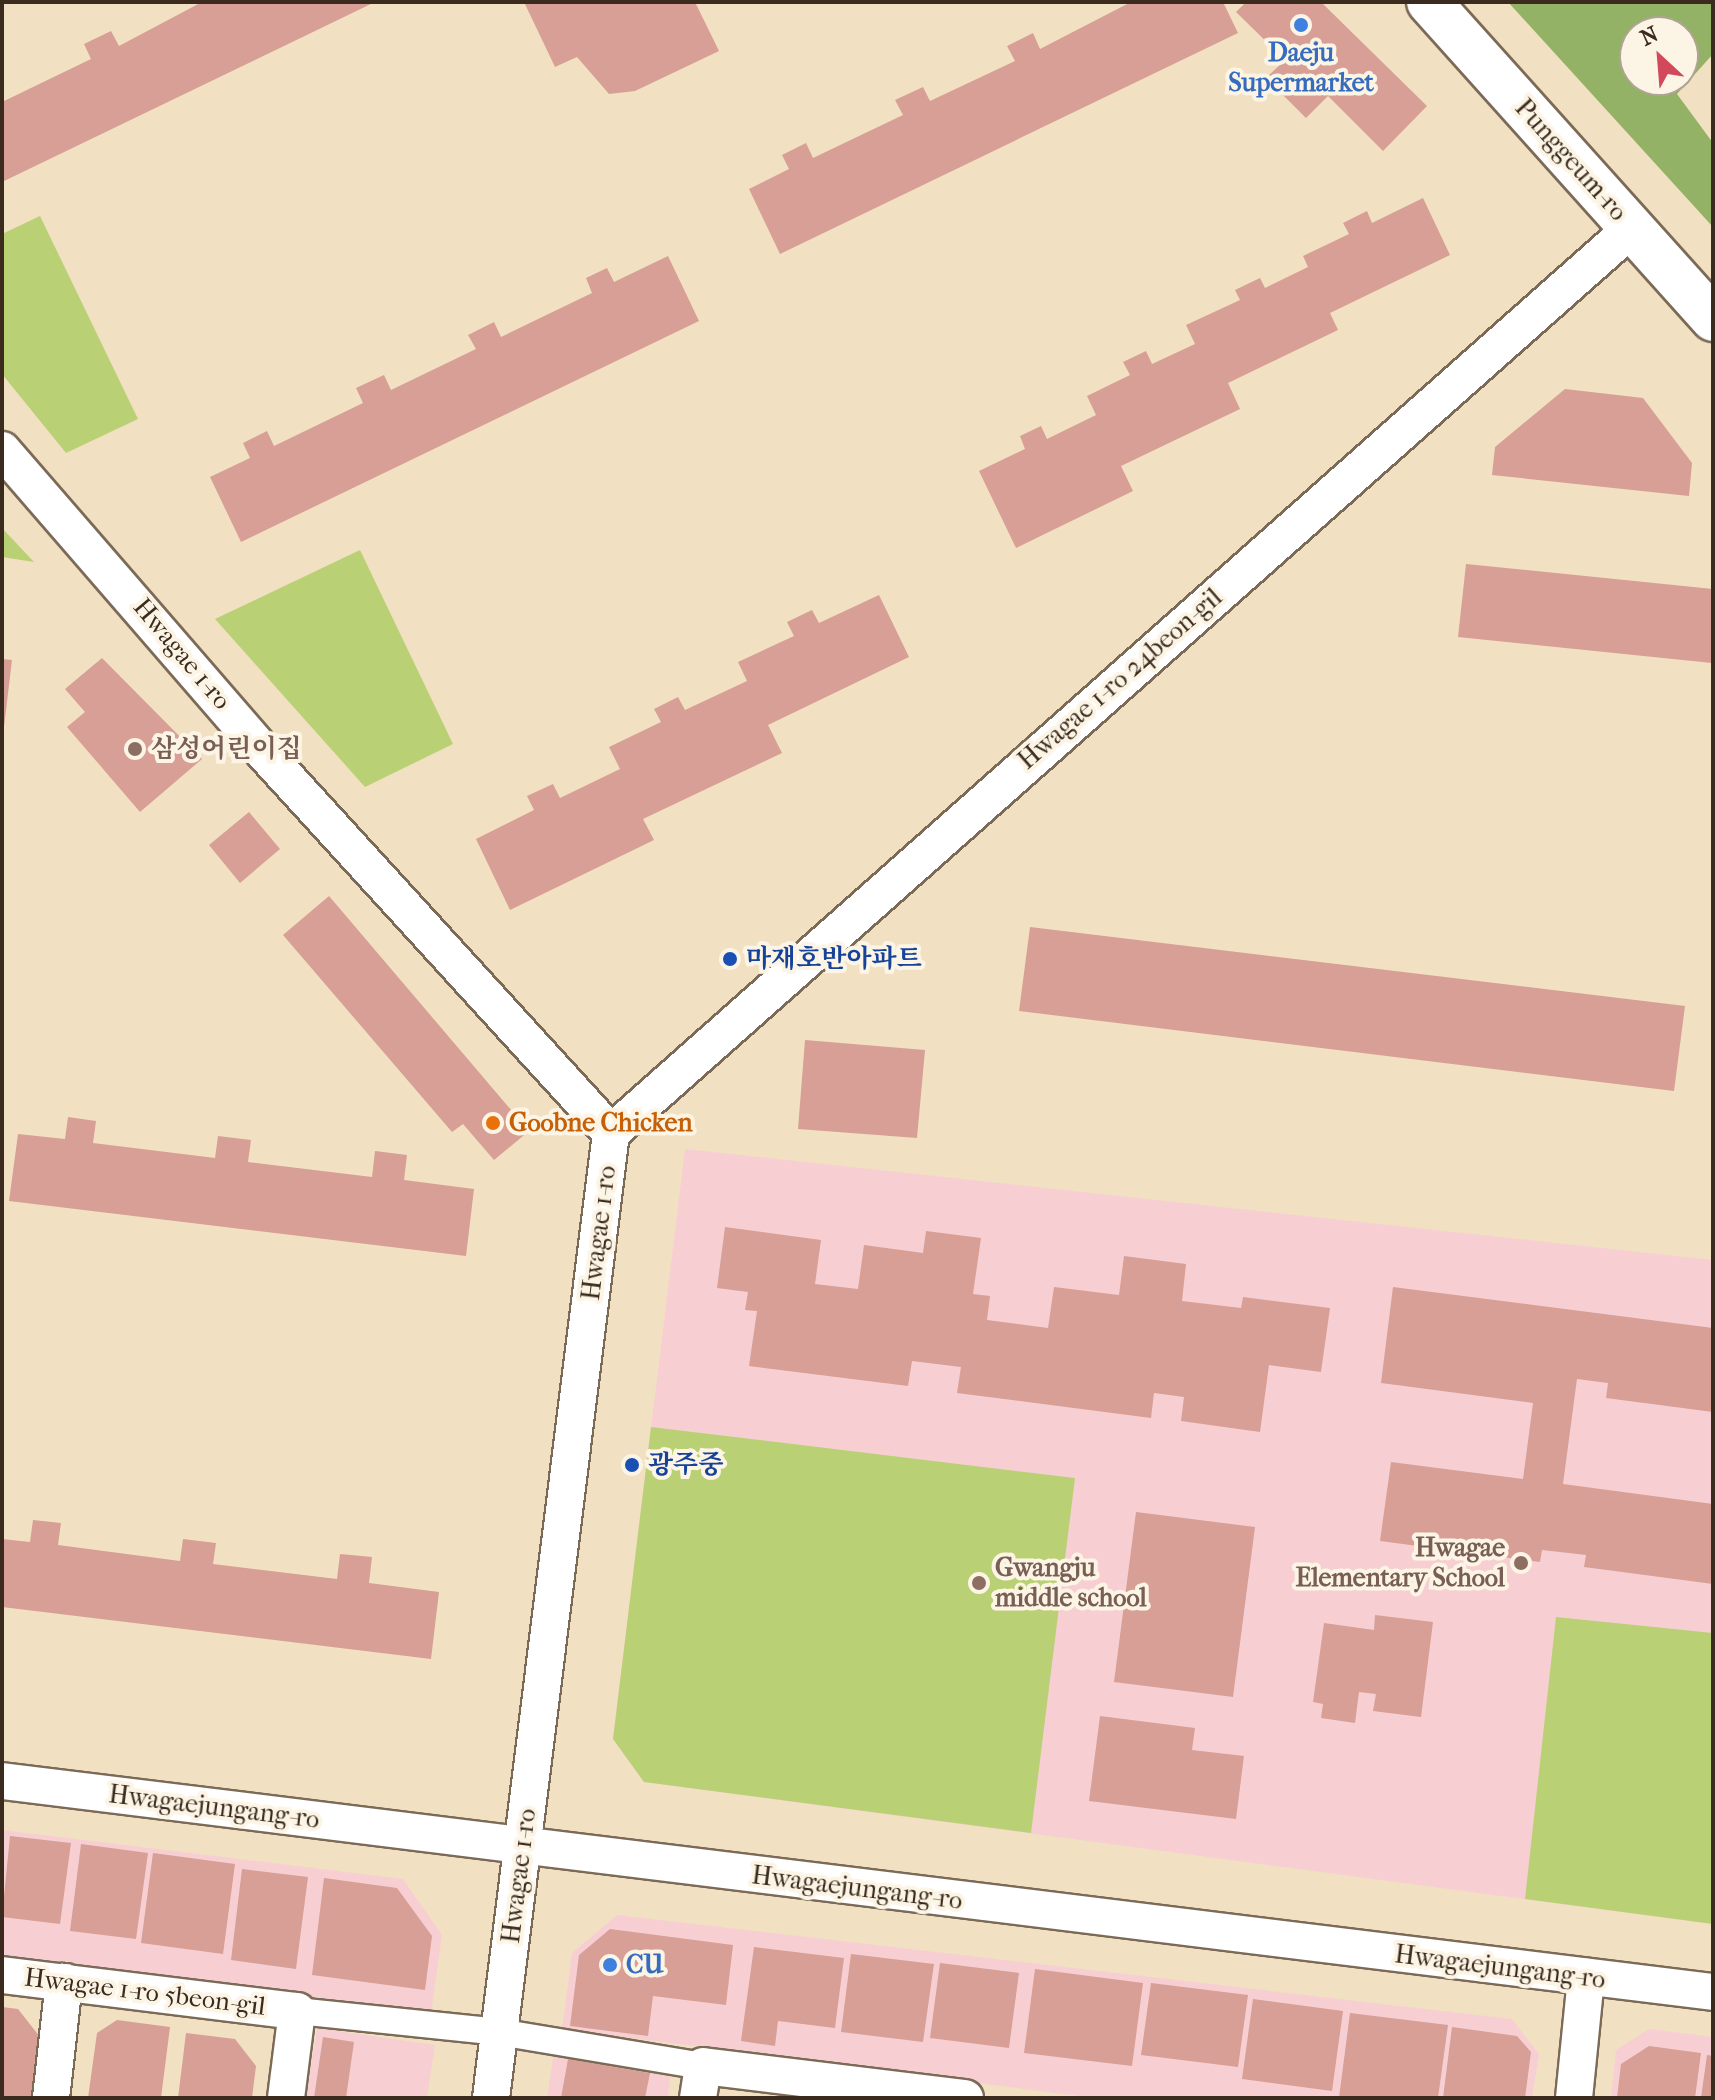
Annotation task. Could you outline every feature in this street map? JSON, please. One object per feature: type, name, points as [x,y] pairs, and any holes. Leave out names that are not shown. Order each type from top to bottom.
[{"type":"street","name":"Punggeum-ro","points":[[1429,2],[1713,319]]},
{"type":"street","name":"Hwagae 1-ro 24beon-gil","points":[[611,1133],[1632,228]]},
{"type":"street","name":"Hwagae 1-ro","points":[[2,450],[265,754],[611,1133],[491,2098]]},
{"type":"street","name":"Hwagaejungang-ro","points":[[2,1781],[1713,1992]]},
{"type":"street","name":"Hwagae 1-ro 5beon-gil","points":[[2,1975],[297,2011],[286,2098]]},
{"type":"street","points":[[1574,2098],[1586,1977]]},
{"type":"street","points":[[51,2098],[64,1982]]},
{"type":"street","points":[[297,2011],[499,2032],[701,2082],[965,2098]]},
{"type":"shaded area","name":"Gwangju middle school","points":[[685,1149],[1713,1260],[1713,1924],[644,1782],[613,1739]]},
{"type":"shaded area","points":[[2,1830],[403,1879],[442,1935],[431,2014],[2,1958]]},
{"type":"shaded area","points":[[617,1915],[1512,2019],[1539,2054],[1532,2098],[1094,2098],[562,2029],[572,1953]]},
{"type":"shaded area","points":[[317,2028],[435,2045],[427,2098],[306,2098]]},
{"type":"shaded area","points":[[1649,2029],[1713,2037],[1713,2098],[1611,2098],[1616,2050]]},
{"type":"shaded area","points":[[554,2051],[671,2070],[668,2098],[547,2098]]},
{"type":"green space","points":[[1508,2],[1713,2],[1713,54],[1699,70],[1699,16],[1619,16],[1619,96],[1678,96],[1713,143],[1713,227]]},
{"type":"green space","points":[[40,216],[138,419],[66,453],[2,374],[2,234]]},
{"type":"green space","points":[[2,528],[34,562],[2,557]]},
{"type":"green space","points":[[360,550],[453,744],[365,787],[215,619]]},
{"type":"green space","points":[[651,1427],[1075,1478],[1031,1833],[644,1782],[613,1739]]},
{"type":"green space","points":[[1556,1617],[1713,1633],[1713,1924],[1525,1899]]},
{"type":"building","points":[[202,2],[375,2],[2,182],[2,102],[91,59],[84,44],[111,31],[119,46]]},
{"type":"building","points":[[524,2],[695,2],[719,51],[635,91],[609,94],[577,57],[555,67]]},
{"type":"building","points":[[1131,2],[1223,2],[1238,33],[780,254],[749,189],[789,169],[782,155],[806,143],[813,158],[903,115],[895,100],[923,87],[930,101],[1015,61],[1007,46],[1033,33],[1040,49]]},
{"type":"building","points":[[1246,2],[1321,2],[1427,106],[1383,151],[1328,96],[1306,118],[1266,78],[1285,60],[1236,12]]},
{"type":"building","points":[[1423,198],[1450,255],[1330,313],[1338,330],[1228,383],[1240,409],[1121,466],[1133,491],[1016,548],[979,471],[1025,449],[1020,436],[1041,426],[1047,439],[1096,415],[1087,396],[1130,375],[1123,362],[1146,351],[1152,364],[1195,344],[1186,325],[1240,300],[1235,290],[1260,278],[1265,288],[1308,267],[1303,256],[1349,234],[1343,223],[1367,211],[1372,223]]},
{"type":"building","points":[[668,256],[699,321],[241,542],[210,477],[250,458],[243,443],[267,431],[274,446],[363,403],[356,388],[384,375],[391,390],[476,349],[468,335],[494,322],[501,337],[592,293],[586,278],[607,268],[614,282]]},
{"type":"building","points":[[1565,389],[1643,398],[1692,463],[1689,496],[1492,475],[1495,447]]},
{"type":"building","points":[[1466,564],[1713,589],[1712,663],[1458,637]]},
{"type":"building","points":[[879,595],[909,657],[768,725],[782,753],[643,819],[654,840],[510,910],[476,839],[534,810],[527,796],[553,784],[560,798],[620,769],[609,747],[661,722],[654,709],[678,697],[685,710],[747,681],[738,662],[794,636],[787,622],[812,610],[819,623]]},
{"type":"building","points":[[102,658],[202,759],[140,812],[67,727],[85,712],[65,689]]},
{"type":"building","points":[[2,659],[12,660],[4,727],[2,726]]},
{"type":"building","points":[[249,812],[280,849],[240,883],[209,845]]},
{"type":"building","points":[[329,896],[529,1131],[494,1160],[463,1124],[452,1132],[283,935]]},
{"type":"building","points":[[1030,927],[1685,1006],[1674,1091],[1019,1011]]},
{"type":"building","points":[[805,1040],[925,1050],[917,1138],[798,1129]]},
{"type":"building","points":[[68,1117],[96,1121],[93,1143],[215,1158],[218,1136],[251,1140],[248,1162],[372,1177],[375,1151],[407,1155],[404,1180],[474,1189],[466,1256],[9,1201],[18,1134],[65,1139]]},
{"type":"building","points":[[725,1227],[821,1240],[815,1284],[858,1289],[864,1245],[923,1253],[926,1231],[981,1238],[973,1294],[990,1296],[987,1320],[1048,1328],[1054,1287],[1119,1295],[1124,1256],[1186,1264],[1182,1301],[1241,1308],[1243,1297],[1330,1308],[1321,1372],[1269,1365],[1260,1432],[1181,1421],[1184,1397],[1154,1393],[1151,1418],[957,1393],[961,1367],[912,1361],[908,1386],[749,1366],[757,1311],[745,1310],[748,1292],[717,1288]]},
{"type":"building","points":[[1393,1287],[1713,1328],[1713,1412],[1606,1398],[1608,1383],[1577,1379],[1563,1484],[1713,1504],[1713,1584],[1584,1567],[1586,1555],[1542,1550],[1540,1562],[1380,1541],[1391,1462],[1523,1479],[1533,1403],[1381,1383]]},
{"type":"building","points":[[1136,1512],[1255,1527],[1233,1697],[1114,1682]]},
{"type":"building","points":[[33,1520],[61,1523],[58,1545],[180,1561],[183,1539],[216,1543],[213,1564],[337,1579],[340,1554],[372,1557],[369,1583],[439,1592],[431,1659],[2,1607],[2,1539],[30,1542]]},
{"type":"building","points":[[1375,1615],[1433,1622],[1421,1717],[1373,1711],[1376,1694],[1359,1692],[1355,1723],[1321,1718],[1323,1704],[1313,1702],[1324,1623],[1374,1630]]},
{"type":"building","points":[[1100,1716],[1195,1728],[1192,1750],[1244,1756],[1236,1819],[1089,1801]]},
{"type":"building","points":[[10,1836],[71,1843],[60,1924],[2,1917]]},
{"type":"building","points":[[81,1844],[148,1853],[136,1939],[70,1931]]},
{"type":"building","points":[[153,1853],[235,1864],[223,1954],[141,1943]]},
{"type":"building","points":[[242,1869],[308,1877],[296,1969],[231,1960]]},
{"type":"building","points":[[324,1878],[397,1888],[432,1936],[425,1990],[312,1975]]},
{"type":"building","points":[[610,1929],[733,1945],[726,2005],[653,1996],[648,2036],[570,2026],[579,1955]]},
{"type":"building","points":[[754,1947],[844,1958],[835,2028],[778,2021],[775,2046],[741,2041]]},
{"type":"building","points":[[851,1954],[934,1964],[923,2042],[841,2032]]},
{"type":"building","points":[[940,1963],[1019,1973],[1009,2048],[930,2038]]},
{"type":"building","points":[[1035,1969],[1143,1983],[1132,2066],[1024,2053]]},
{"type":"building","points":[[1151,1983],[1248,1995],[1238,2067],[1141,2055]]},
{"type":"building","points":[[1253,1999],[1343,2011],[1332,2091],[1242,2079]]},
{"type":"building","points":[[2,2007],[18,2009],[40,2037],[32,2098],[2,2098]]},
{"type":"building","points":[[1350,2013],[1448,2025],[1438,2098],[1339,2098]]},
{"type":"building","points":[[117,2020],[170,2027],[161,2098],[88,2098],[97,2033]]},
{"type":"building","points":[[1452,2027],[1517,2036],[1531,2052],[1525,2098],[1443,2098]]},
{"type":"building","points":[[186,2033],[235,2039],[256,2066],[252,2098],[178,2098]]},
{"type":"building","points":[[323,2037],[354,2042],[346,2098],[314,2098]]},
{"type":"building","points":[[1649,2046],[1701,2053],[1695,2098],[1617,2098],[1621,2064]]},
{"type":"building","points":[[1707,2055],[1713,2056],[1713,2098],[1701,2098]]},
{"type":"building","points":[[568,2059],[650,2073],[645,2098],[561,2098]]},
{"type":"place","name":"Daeju Supermarket","points":[[1301,25]]},
{"type":"place","name":"삼성어린이집","points":[[135,749]]},
{"type":"place","name":"마재호반아파트","points":[[730,959]]},
{"type":"place","name":"Goobne Chicken","points":[[493,1123]]},
{"type":"place","name":"광주중","points":[[632,1465]]},
{"type":"place","name":"Hwagae Elementary School","points":[[1521,1563]]},
{"type":"place","name":"Gwangju middle school","points":[[979,1583]]},
{"type":"place","name":"CU","points":[[610,1965]]}]
